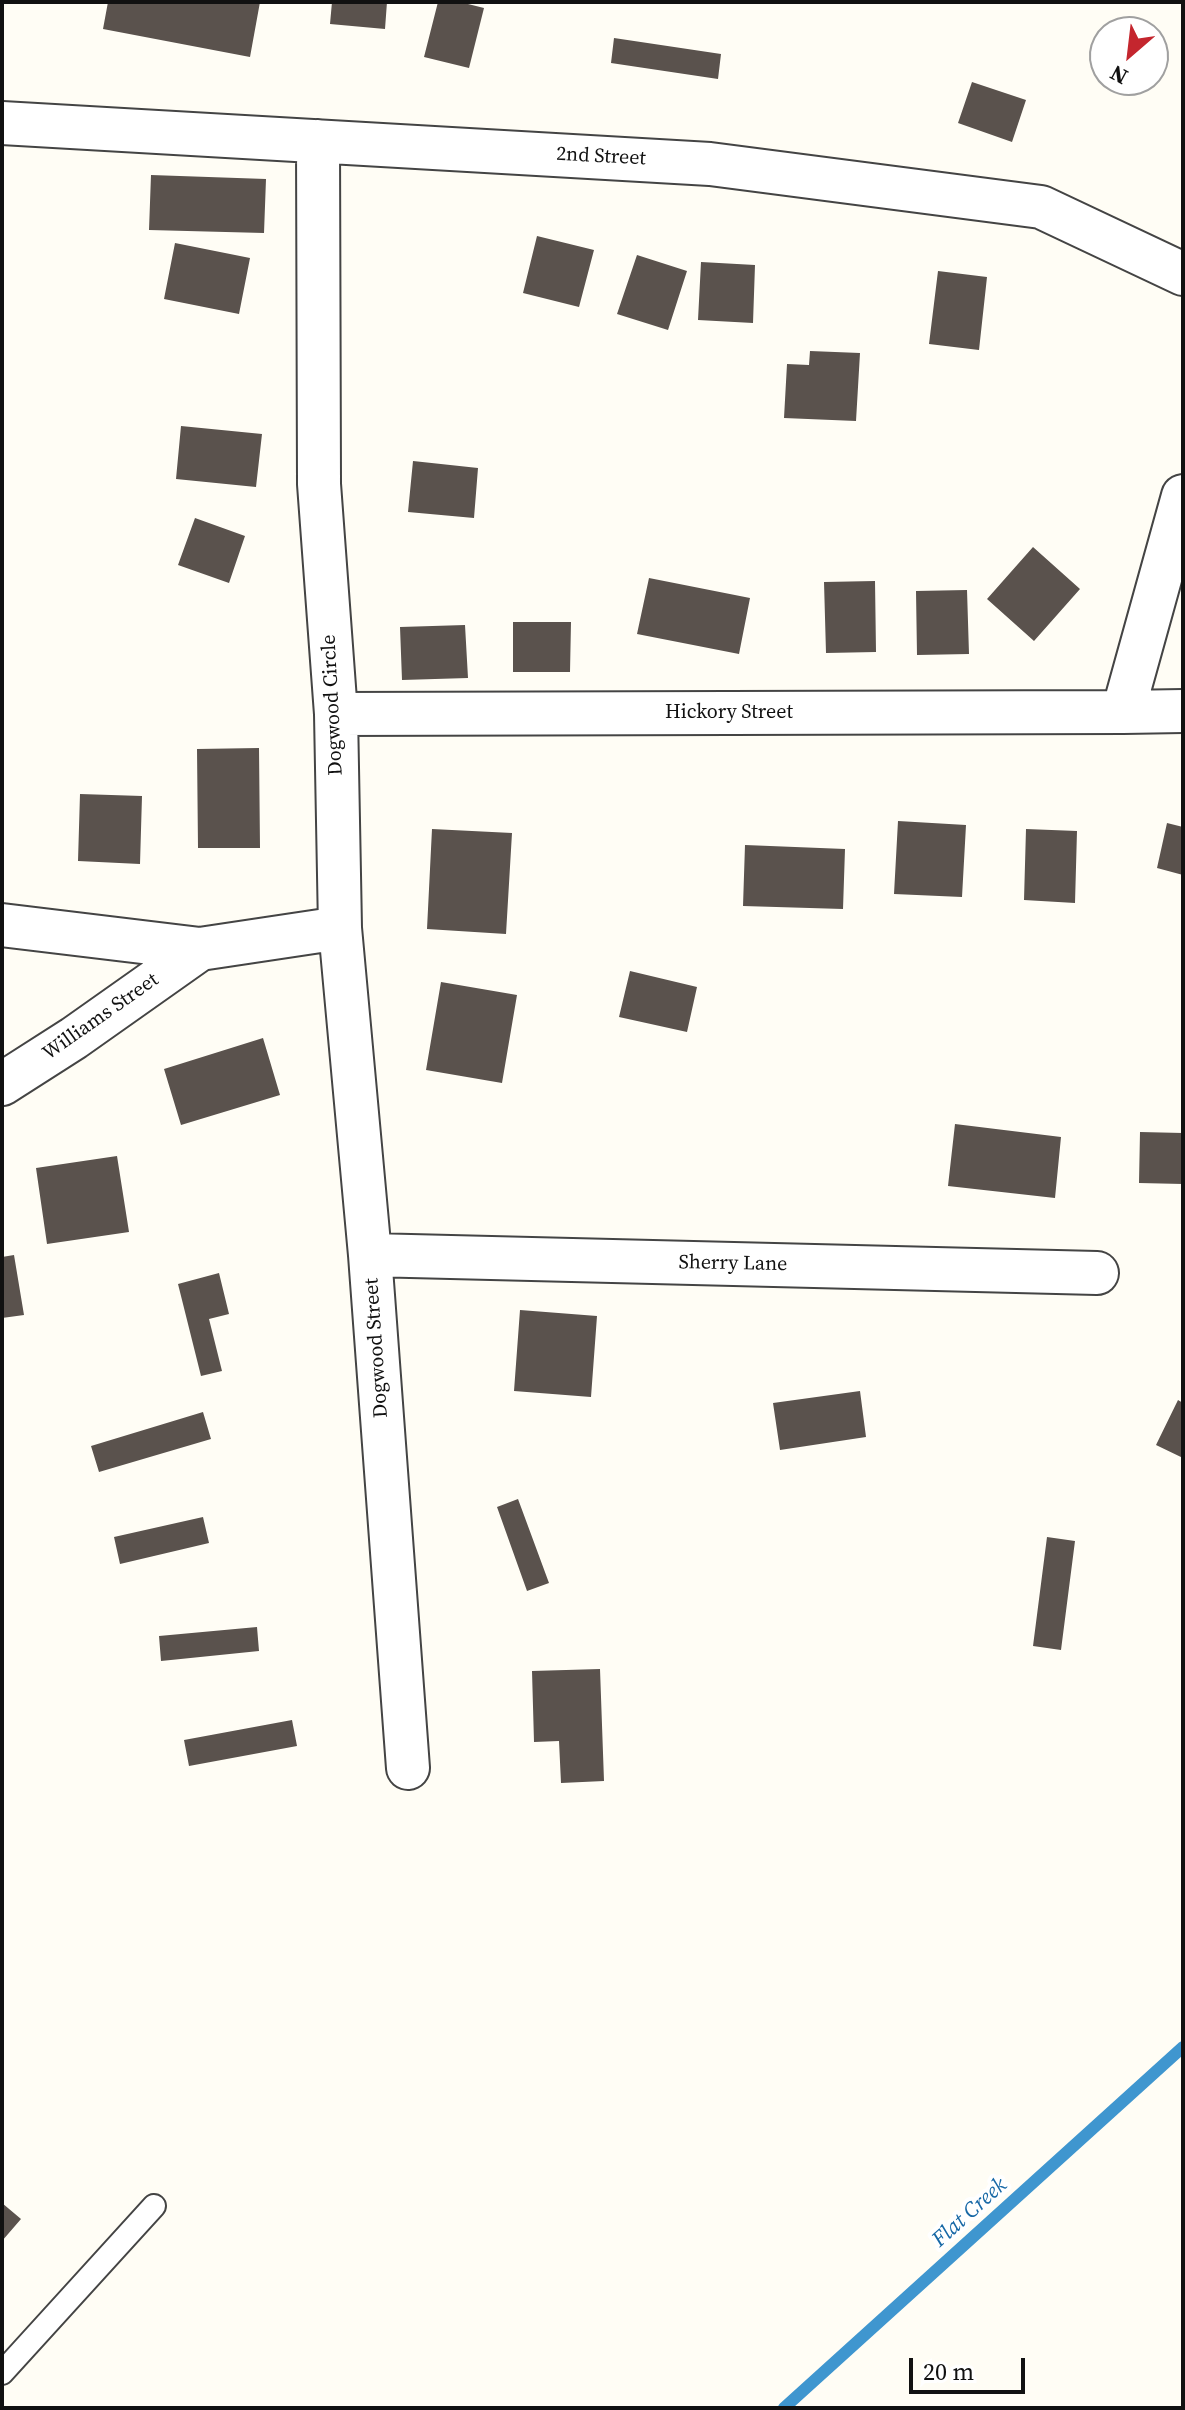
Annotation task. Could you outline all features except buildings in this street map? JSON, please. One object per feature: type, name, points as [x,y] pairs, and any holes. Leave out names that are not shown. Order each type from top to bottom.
[{"type":"street","name":"2nd Street","points":[[2,123],[710,164],[1041,207],[1183,274]]},
{"type":"street","name":"Dogwood Circle","points":[[318,141],[319,484],[336,714],[340,928]]},
{"type":"street","points":[[1123,712],[1183,496]]},
{"type":"street","name":"Hickory Street","points":[[336,714],[1183,711]]},
{"type":"street","points":[[2,925],[200,949],[340,928]]},
{"type":"street","name":"Dogwood Street","points":[[340,928],[370,1255],[408,1768]]},
{"type":"street","name":"Williams Street","points":[[2,1084],[74,1038],[200,949]]},
{"type":"street","name":"Sherry Lane","points":[[370,1255],[1097,1273]]},
{"type":"lane","points":[[2,2373],[154,2206]]},
{"type":"waterway","name":"Flat Creek","points":[[784,2408],[1183,2047]]}]
